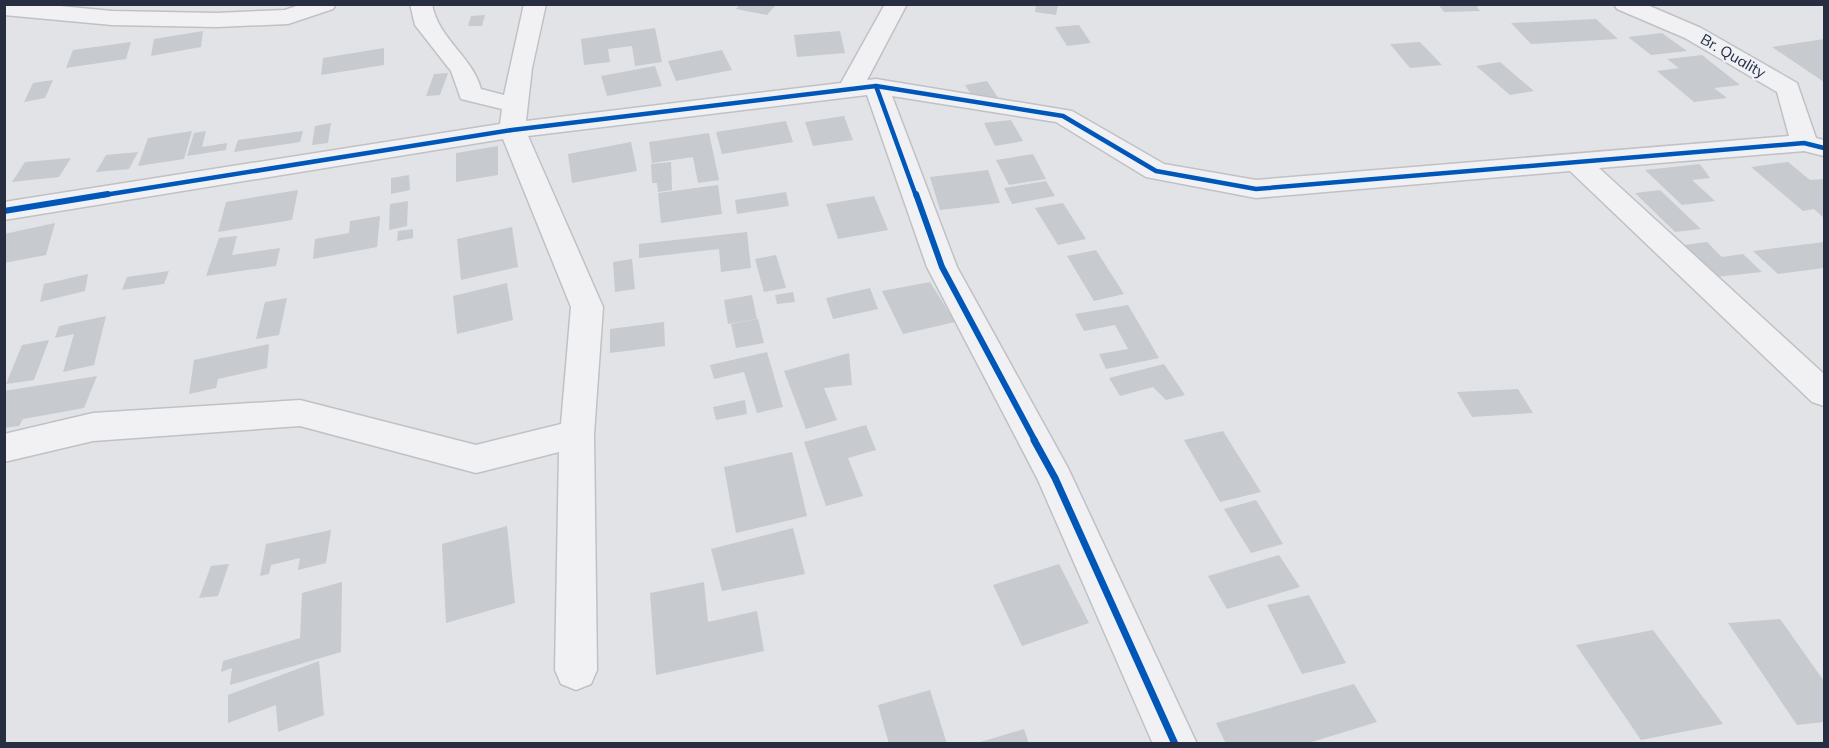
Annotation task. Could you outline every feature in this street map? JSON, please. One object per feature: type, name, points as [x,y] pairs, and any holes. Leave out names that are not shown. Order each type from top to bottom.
[{"type":"street","points":[[4,8],[112,18],[217,20],[288,17],[325,4]]},
{"type":"street","points":[[421,4],[422,12],[436,42],[463,71],[470,94],[514,117]]},
{"type":"street","points":[[535,4],[520,68],[514,117],[587,306],[577,434],[576,670]]},
{"type":"street","points":[[896,4],[862,88],[942,267],[1054,478],[1175,744]]},
{"type":"street","name":"Br. Quality","points":[[1625,4],[1693,33],[1788,88],[1814,146]]},
{"type":"street","points":[[4,211],[514,117],[862,88],[1063,116],[1156,171],[1256,189],[1576,162],[1814,146]]},
{"type":"street","points":[[1576,162],[1824,393]]},
{"type":"street","points":[[4,448],[93,427],[300,413],[476,459],[577,434]]},
{"type":"building","points":[[740,4],[775,6],[767,15],[736,9]]},
{"type":"building","points":[[1438,4],[1475,4],[1480,11],[1444,12]]},
{"type":"building","points":[[1036,5],[1058,5],[1056,15],[1035,12]]},
{"type":"building","points":[[485,15],[482,26],[468,26],[471,16]]},
{"type":"building","points":[[1596,19],[1618,39],[1531,44],[1511,23]]},
{"type":"building","points":[[1079,25],[1091,43],[1067,46],[1055,27]]},
{"type":"building","points":[[655,28],[662,62],[635,66],[632,46],[608,49],[610,62],[584,65],[581,39]]},
{"type":"building","points":[[203,31],[201,47],[151,56],[154,39]]},
{"type":"building","points":[[840,31],[845,53],[797,57],[794,35]]},
{"type":"building","points":[[1662,33],[1687,51],[1651,55],[1628,37]]},
{"type":"building","points":[[1824,39],[1824,82],[1772,47]]},
{"type":"building","points":[[131,42],[126,59],[66,68],[73,50]]},
{"type":"building","points":[[1420,42],[1442,65],[1410,68],[1390,44]]},
{"type":"building","points":[[384,48],[384,65],[321,75],[323,58]]},
{"type":"building","points":[[722,50],[732,70],[676,81],[668,61]]},
{"type":"building","points":[[1702,55],[1740,85],[1714,88],[1727,98],[1694,102],[1657,71],[1679,68],[1667,59]]},
{"type":"building","points":[[1500,62],[1534,91],[1510,95],[1476,66]]},
{"type":"building","points":[[655,66],[662,86],[607,96],[601,76]]},
{"type":"building","points":[[448,73],[440,95],[426,96],[434,74]]},
{"type":"building","points":[[53,80],[45,98],[24,102],[33,83]]},
{"type":"building","points":[[987,81],[1003,105],[981,110],[965,85]]},
{"type":"building","points":[[844,116],[853,140],[813,146],[805,122]]},
{"type":"building","points":[[1011,120],[1023,141],[995,146],[984,123]]},
{"type":"building","points":[[786,121],[793,142],[722,154],[716,132]]},
{"type":"building","points":[[331,123],[328,143],[312,145],[315,126]]},
{"type":"building","points":[[192,131],[184,159],[138,166],[148,138]]},
{"type":"building","points":[[206,131],[202,147],[227,143],[226,150],[187,156],[194,133]]},
{"type":"building","points":[[303,131],[300,142],[234,152],[238,140]]},
{"type":"building","points":[[709,133],[719,180],[698,183],[693,157],[652,163],[649,142]]},
{"type":"building","points":[[631,142],[637,171],[572,183],[568,154]]},
{"type":"building","points":[[498,146],[498,175],[456,182],[456,153]]},
{"type":"building","points":[[138,152],[129,169],[96,172],[106,155]]},
{"type":"building","points":[[1033,154],[1046,179],[1009,185],[996,160]]},
{"type":"building","points":[[71,158],[59,177],[12,182],[25,162]]},
{"type":"building","points":[[671,162],[672,190],[658,192],[657,183],[652,183],[651,164]]},
{"type":"building","points":[[1788,162],[1810,180],[1824,179],[1824,218],[1814,209],[1803,211],[1751,167]]},
{"type":"building","points":[[1700,164],[1710,178],[1692,180],[1715,201],[1682,205],[1645,170]]},
{"type":"building","points":[[988,170],[1000,203],[940,210],[930,177]]},
{"type":"building","points":[[409,175],[410,190],[391,194],[391,178]]},
{"type":"building","points":[[1046,181],[1055,196],[1012,204],[1004,188]]},
{"type":"building","points":[[718,185],[722,214],[661,223],[658,193]]},
{"type":"building","points":[[298,190],[292,220],[218,232],[226,202]]},
{"type":"building","points":[[1660,190],[1701,229],[1675,232],[1635,193]]},
{"type":"building","points":[[786,192],[789,206],[737,214],[735,200]]},
{"type":"building","points":[[874,196],[888,230],[838,239],[826,204]]},
{"type":"building","points":[[408,201],[407,226],[389,230],[390,204]]},
{"type":"building","points":[[1063,203],[1086,239],[1058,245],[1035,208]]},
{"type":"building","points":[[380,216],[377,247],[313,259],[315,239],[349,233],[350,221]]},
{"type":"building","points":[[55,223],[46,255],[4,263],[4,234]]},
{"type":"building","points":[[512,227],[518,267],[461,280],[457,239]]},
{"type":"building","points":[[413,229],[413,238],[397,241],[398,231]]},
{"type":"building","points":[[747,232],[751,268],[721,272],[719,249],[639,258],[639,244]]},
{"type":"building","points":[[237,236],[232,255],[280,248],[276,266],[206,276],[219,238]]},
{"type":"building","points":[[1707,242],[1722,257],[1743,254],[1762,272],[1716,277],[1684,245]]},
{"type":"building","points":[[1824,242],[1824,268],[1778,274],[1753,251]]},
{"type":"building","points":[[1096,250],[1124,294],[1094,301],[1067,256]]},
{"type":"building","points":[[776,255],[786,288],[764,292],[755,259]]},
{"type":"building","points":[[632,259],[635,289],[615,292],[613,262]]},
{"type":"building","points":[[169,271],[164,284],[122,290],[127,277]]},
{"type":"building","points":[[88,274],[85,291],[40,302],[44,284]]},
{"type":"building","points":[[930,282],[955,322],[903,334],[882,291]]},
{"type":"building","points":[[507,283],[513,320],[457,334],[453,296]]},
{"type":"building","points":[[870,288],[878,309],[833,319],[826,298]]},
{"type":"building","points":[[793,292],[795,302],[777,304],[775,295]]},
{"type":"building","points":[[752,295],[757,319],[728,324],[724,300]]},
{"type":"building","points":[[287,298],[279,335],[256,339],[265,302]]},
{"type":"building","points":[[1128,305],[1159,358],[1106,369],[1099,354],[1128,349],[1115,325],[1084,331],[1075,314]]},
{"type":"building","points":[[106,316],[94,365],[63,372],[74,334],[55,338],[59,326]]},
{"type":"building","points":[[758,319],[764,343],[736,348],[731,324]]},
{"type":"building","points":[[664,322],[665,346],[610,353],[610,329]]},
{"type":"building","points":[[49,340],[34,380],[6,384],[22,345]]},
{"type":"building","points":[[269,344],[267,368],[218,379],[216,388],[189,394],[194,360]]},
{"type":"building","points":[[767,352],[783,407],[757,413],[744,372],[714,379],[710,365]]},
{"type":"building","points":[[849,353],[852,385],[824,388],[837,420],[806,429],[784,371]]},
{"type":"building","points":[[1164,364],[1185,395],[1166,400],[1153,387],[1120,396],[1109,378]]},
{"type":"building","points":[[97,376],[84,408],[23,419],[19,426],[4,428],[4,391]]},
{"type":"building","points":[[1518,389],[1533,413],[1472,417],[1457,392]]},
{"type":"building","points":[[745,400],[747,414],[716,420],[713,407]]},
{"type":"building","points":[[866,425],[876,450],[848,458],[863,496],[826,506],[804,442]]},
{"type":"building","points":[[1223,431],[1261,492],[1220,502],[1184,440]]},
{"type":"building","points":[[792,452],[807,516],[736,533],[724,467]]},
{"type":"building","points":[[1256,500],[1283,544],[1251,553],[1224,509]]},
{"type":"building","points":[[507,526],[515,603],[446,623],[442,544]]},
{"type":"building","points":[[793,528],[805,574],[722,591],[711,549]]},
{"type":"building","points":[[331,530],[326,563],[298,570],[300,558],[271,565],[269,574],[260,576],[266,544]]},
{"type":"building","points":[[1279,555],[1300,587],[1227,609],[1208,576]]},
{"type":"building","points":[[229,564],[218,596],[199,598],[211,566]]},
{"type":"building","points":[[1059,564],[1089,623],[1022,646],[993,585]]},
{"type":"building","points":[[342,582],[341,652],[230,685],[232,668],[221,672],[223,661],[300,638],[302,593]]},
{"type":"building","points":[[704,582],[708,622],[757,611],[764,651],[656,675],[650,593]]},
{"type":"building","points":[[1309,595],[1346,663],[1302,674],[1267,605]]},
{"type":"building","points":[[1780,619],[1824,681],[1824,722],[1797,725],[1728,623]]},
{"type":"building","points":[[1653,630],[1723,724],[1641,740],[1576,645]]},
{"type":"building","points":[[319,661],[324,715],[278,732],[276,705],[228,723],[228,695]]},
{"type":"building","points":[[1354,684],[1377,722],[1305,744],[1226,744],[1216,723]]},
{"type":"building","points":[[930,690],[947,744],[889,744],[878,705]]},
{"type":"building","points":[[1024,729],[1029,744],[977,744],[977,743]]},
{"type":"cycle path","points":[[876,86],[942,267],[1055,478],[1175,744]]},
{"type":"cycle path","points":[[4,211],[512,130],[876,86],[1063,116],[1156,171],[1256,189],[1804,143],[1824,148]]}]
